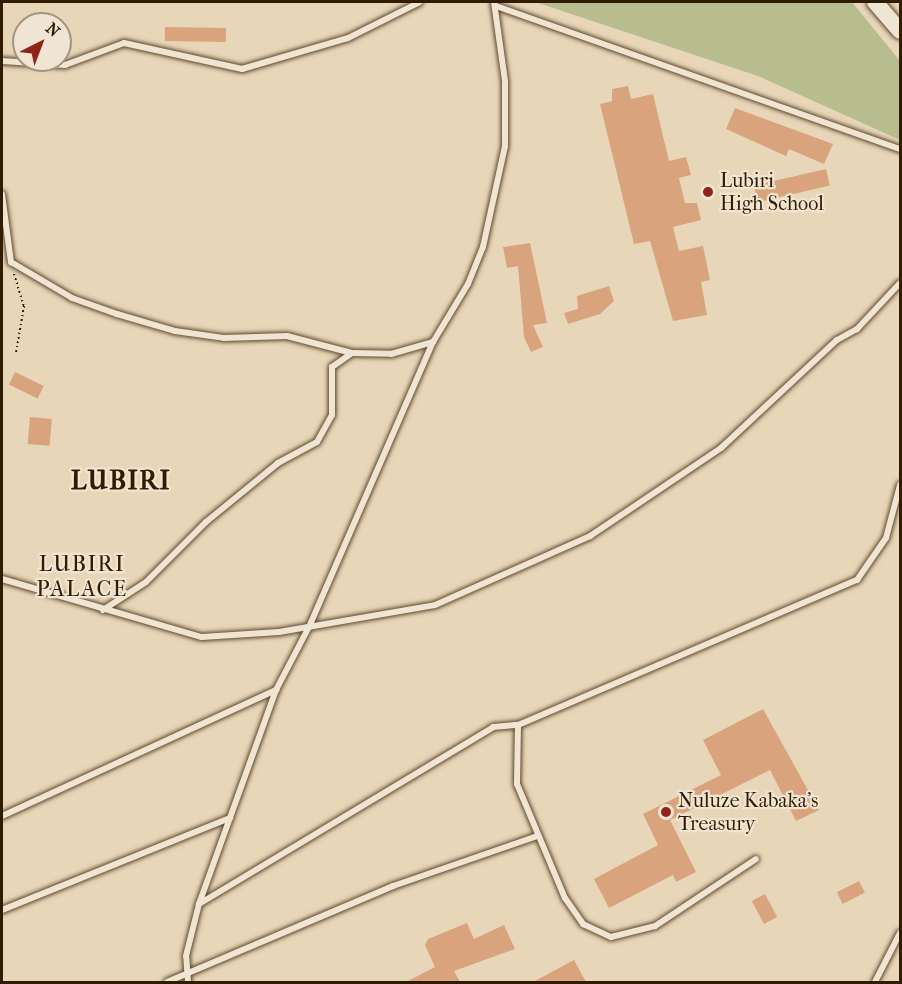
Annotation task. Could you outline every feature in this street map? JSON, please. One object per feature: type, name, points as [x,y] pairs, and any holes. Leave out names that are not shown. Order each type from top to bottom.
[{"type":"main road","points":[[875,2],[900,32]]},
{"type":"lane","points":[[2,61],[65,65],[124,43],[242,69],[348,38],[420,2]]},
{"type":"lane","points":[[188,982],[187,971],[199,904],[276,690],[309,627],[433,342],[468,284],[502,175],[505,81],[495,4],[900,148]]},
{"type":"lane","points":[[2,194],[11,262],[72,298],[175,331],[224,338],[287,336],[352,353],[391,354],[433,342]]},
{"type":"lane","points":[[2,579],[202,637],[309,627],[435,604],[590,536],[721,448],[837,340],[857,329],[900,283]]},
{"type":"lane","points":[[103,610],[146,582],[206,522],[278,463],[317,442],[332,415],[332,367],[352,353]]},
{"type":"lane","points":[[199,904],[493,727],[518,725],[857,580],[886,538],[900,485]]},
{"type":"lane","points":[[2,816],[276,690]]},
{"type":"lane","points":[[518,725],[517,784],[565,898],[583,924],[611,937],[655,926],[756,859]]},
{"type":"lane","points":[[2,910],[230,818]]},
{"type":"lane","points":[[167,982],[187,971],[393,886],[537,836]]},
{"type":"lane","points":[[875,982],[900,933]]},
{"type":"path","points":[[11,262],[24,306],[16,353]]},
{"type":"green space","points":[[535,2],[852,2],[900,61],[900,140],[758,76]]},
{"type":"building","points":[[165,27],[226,28],[226,42],[165,41]]},
{"type":"building","points":[[628,86],[631,99],[653,94],[669,161],[686,157],[691,175],[679,178],[685,203],[697,203],[701,220],[673,227],[679,251],[703,246],[710,280],[701,282],[707,315],[673,321],[650,241],[634,244],[600,104],[612,101],[612,89]]},
{"type":"building","points":[[735,108],[833,144],[824,164],[789,149],[786,156],[726,129]]},
{"type":"building","points":[[826,169],[830,186],[758,202],[754,186]]},
{"type":"building","points":[[530,243],[547,323],[533,325],[543,347],[531,352],[524,337],[518,266],[507,268],[503,247]]},
{"type":"building","points":[[609,286],[614,301],[600,314],[568,324],[564,313],[578,309],[577,296]]},
{"type":"building","points":[[15,372],[44,386],[38,399],[9,385]]},
{"type":"building","points":[[30,417],[52,419],[50,446],[28,444]]},
{"type":"building","points":[[763,709],[819,810],[796,821],[770,770],[670,820],[696,872],[676,882],[673,875],[609,908],[594,879],[658,845],[643,814],[721,775],[703,740]]},
{"type":"building","points":[[859,881],[865,893],[843,904],[837,892]]},
{"type":"building","points":[[765,894],[777,917],[764,924],[752,901]]},
{"type":"building","points":[[467,923],[474,939],[504,925],[515,949],[454,971],[460,982],[406,982],[435,967],[425,945],[428,939]]},
{"type":"building","points":[[574,960],[586,982],[533,982]]},
{"type":"place","name":"Lubiri High School","points":[[708,192]]},
{"type":"place","name":"Nuluze Kabaka's Treasury","points":[[666,812]]},
{"type":"district","name":"LUBIRI","points":[[121,481]]},
{"type":"district","name":"LUBIRI PALACE","points":[[82,576]]}]
